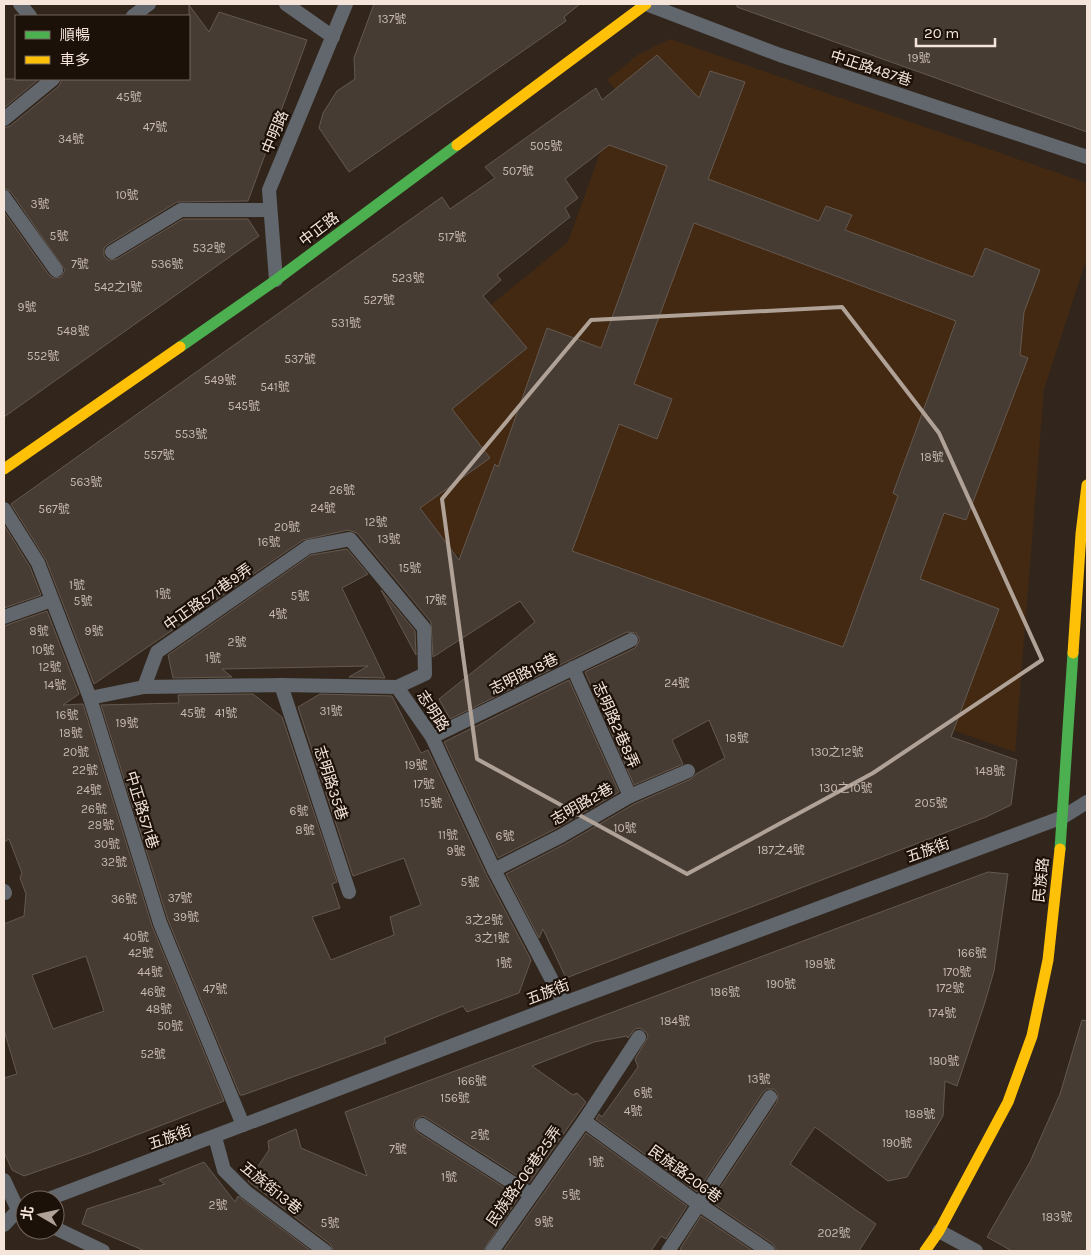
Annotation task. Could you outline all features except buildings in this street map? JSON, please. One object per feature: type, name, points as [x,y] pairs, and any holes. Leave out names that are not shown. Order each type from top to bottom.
[{"type":"main road","name":"中正路","points":[[4,470],[276,280],[646,4]]},
{"type":"main road","name":"民族路","points":[[925,1251],[939,1232],[1008,1102],[1032,1036],[1048,960],[1063,817],[1081,534],[1087,485]]},
{"type":"lane","points":[[20,4],[29,15]]},
{"type":"lane","points":[[134,15],[149,4]]},
{"type":"lane","points":[[286,4],[333,37]]},
{"type":"lane","name":"中明路","points":[[276,280],[269,190],[346,4]]},
{"type":"lane","name":"中正路487巷","points":[[646,4],[780,55],[1087,157]]},
{"type":"lane","points":[[4,119],[52,80]]},
{"type":"lane","points":[[4,197],[56,270]]},
{"type":"lane","points":[[112,252],[181,210],[270,210]]},
{"type":"lane","name":"中正路571巷","points":[[4,509],[38,563],[90,698],[160,923],[243,1125]]},
{"type":"lane","name":"中正路571巷9弄","points":[[144,687],[157,652],[308,547],[350,539],[424,628],[425,674],[397,687]]},
{"type":"lane","points":[[4,616],[52,600]]},
{"type":"lane","name":"志明路18巷","points":[[432,737],[632,640]]},
{"type":"lane","name":"志明路2巷8弄","points":[[573,668],[630,796]]},
{"type":"lane","name":"志明路","points":[[90,698],[144,687],[281,685],[397,687],[432,737],[494,870],[564,1003]]},
{"type":"lane","name":"志明路35巷","points":[[281,685],[349,892]]},
{"type":"lane","name":"志明路2巷","points":[[494,870],[560,836],[630,796],[688,771]]},
{"type":"lane","name":"五族街","points":[[65,1193],[564,1003],[1063,817],[1087,802]]},
{"type":"lane","name":"民族路206巷25弄","points":[[492,1251],[530,1194],[584,1120],[639,1037]]},
{"type":"lane","points":[[668,1251],[770,1097]]},
{"type":"lane","name":"民族路206巷","points":[[584,1120],[700,1205],[768,1251]]},
{"type":"lane","points":[[422,1125],[530,1194]]},
{"type":"lane","name":"五族街13巷","points":[[216,1137],[224,1170],[246,1192],[325,1251]]},
{"type":"lane","points":[[4,1180],[15,1197]]},
{"type":"lane","points":[[4,1225],[15,1216]]},
{"type":"lane","points":[[939,1232],[976,1251]]},
{"type":"lane","points":[[65,1233],[104,1251]]},
{"type":"highlighted area","points":[[842,307],[939,433],[1042,660],[873,773],[687,874],[477,759],[442,499],[591,320]]},
{"type":"shaded area","points":[[670,39],[1087,183],[1087,257],[1044,389],[1015,752],[455,554],[354,417],[568,242],[600,153],[617,91],[607,80],[638,55]]},
{"type":"traffic: fast","points":[[180,347],[276,280],[457,145]]},
{"type":"traffic: fast","points":[[1060,849],[1073,653]]},
{"type":"traffic: slow","points":[[457,145],[646,4]]},
{"type":"traffic: slow","points":[[4,469],[180,347]]},
{"type":"traffic: slow","points":[[1073,653],[1081,534],[1087,485]]},
{"type":"traffic: slow","points":[[925,1251],[939,1231],[1008,1102],[1032,1036],[1048,960],[1060,849]]}]
